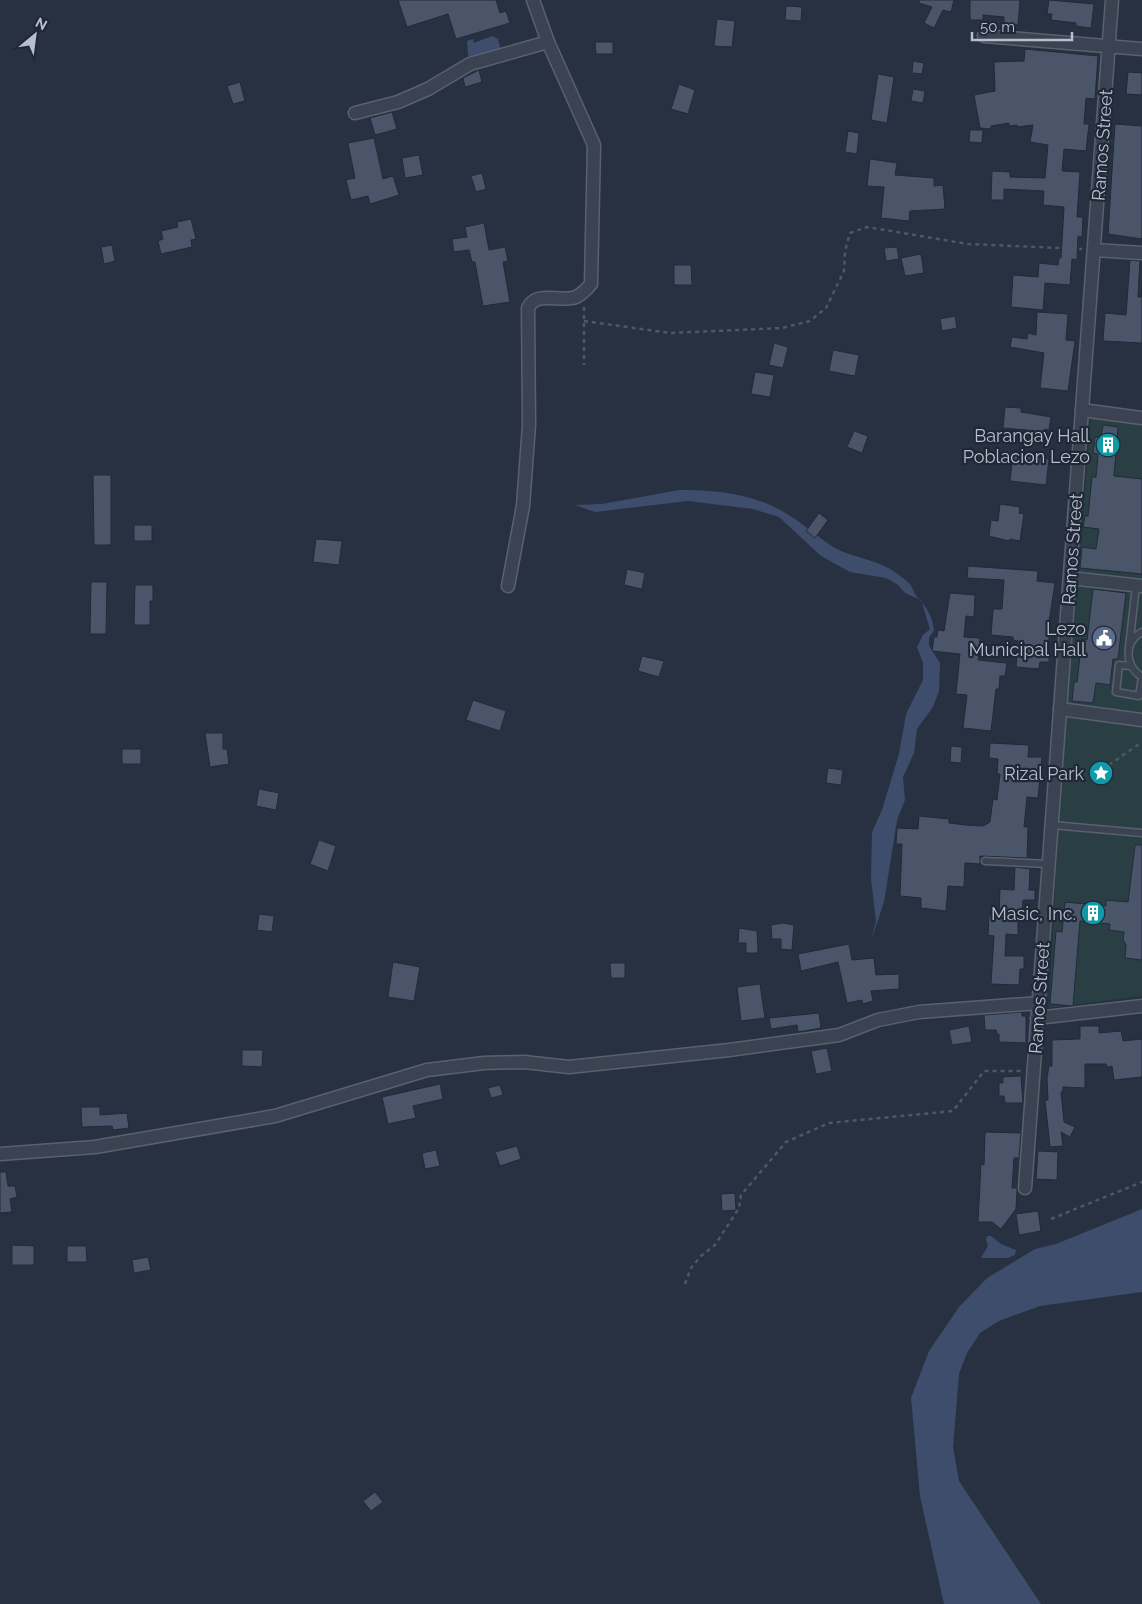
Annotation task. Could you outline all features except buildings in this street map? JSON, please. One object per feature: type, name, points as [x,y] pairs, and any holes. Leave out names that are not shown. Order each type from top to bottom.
[{"type":"street","points":[[508,586],[523,506],[529,434],[528,308],[530,303],[536,299],[574,298],[584,293],[591,284],[594,146],[548,42],[533,0]]},
{"type":"street","name":"Ramos Street","points":[[1025,1188],[1112,0]]},
{"type":"street","points":[[984,36],[1142,50]]},
{"type":"street","points":[[355,113],[398,102],[428,89],[470,64],[548,42]]},
{"type":"street","points":[[1094,250],[1142,253]]},
{"type":"street","points":[[1082,410],[1142,418]]},
{"type":"street","points":[[1070,578],[1139,586]]},
{"type":"street","points":[[1060,709],[1142,720]]},
{"type":"street","points":[[0,1154],[95,1148],[275,1116],[427,1070],[484,1063],[524,1062],[569,1067],[729,1050],[838,1035],[878,1020],[919,1012],[1038,1003]]},
{"type":"street","points":[[1037,1018],[1142,1006]]},
{"type":"lane","points":[[1131,666],[1119,665],[1116,692],[1139,696],[1142,677],[1131,666],[1128,654],[1139,586]]},
{"type":"lane","points":[[1129,647],[1133,639],[1142,632]]},
{"type":"lane","points":[[1052,825],[1142,832]]},
{"type":"lane","points":[[985,861],[1049,864]]},
{"type":"path","points":[[584,321],[670,333],[782,328],[810,321],[826,308],[844,271],[845,251],[850,233],[868,227],[968,244],[1094,250]]},
{"type":"path","points":[[584,293],[584,365]]},
{"type":"path","points":[[1109,765],[1142,742]]},
{"type":"path","points":[[685,1284],[692,1268],[701,1256],[714,1245],[739,1208],[742,1196],[786,1142],[829,1123],[953,1111],[984,1071],[1034,1070]]},
{"type":"path","points":[[1051,1219],[1142,1182]]},
{"type":"green space","points":[[1091,416],[1142,425],[1142,996],[1049,1008],[1059,813]]},
{"type":"water","points":[[492,36],[498,39],[501,51],[473,60],[468,55],[467,41],[473,39],[474,43]]},
{"type":"water","points":[[679,490],[723,492],[766,503],[792,517],[835,548],[895,572],[910,584],[919,599],[905,593],[898,585],[886,578],[850,572],[821,556],[779,517],[753,509],[688,501],[595,512],[575,505],[602,504]]},
{"type":"water","points":[[922,602],[929,612],[934,630],[929,638],[929,646],[940,663],[939,691],[933,707],[917,729],[914,753],[903,777],[905,800],[897,820],[884,902],[871,941],[876,921],[871,879],[872,832],[882,810],[899,754],[906,714],[923,680],[923,663],[917,647],[923,635],[930,629]]},
{"type":"water","points":[[1142,1209],[1142,1292],[1040,1306],[999,1321],[980,1333],[967,1353],[959,1374],[953,1447],[959,1481],[1041,1604],[944,1604],[920,1496],[911,1398],[929,1351],[959,1307],[987,1278],[1035,1249],[1056,1244]]},
{"type":"water","points":[[988,1236],[1016,1250],[1015,1255],[1008,1258],[981,1258],[988,1246],[986,1239]]},
{"type":"place","name":"Barangay Hall Poblacion Lezo","points":[[1108,445]]},
{"type":"place","name":"Lezo Municipal Hall","points":[[1104,638]]},
{"type":"place","name":"Rizal Park","points":[[1101,773]]},
{"type":"place","name":"Masic, Inc.","points":[[1093,913]]}]
